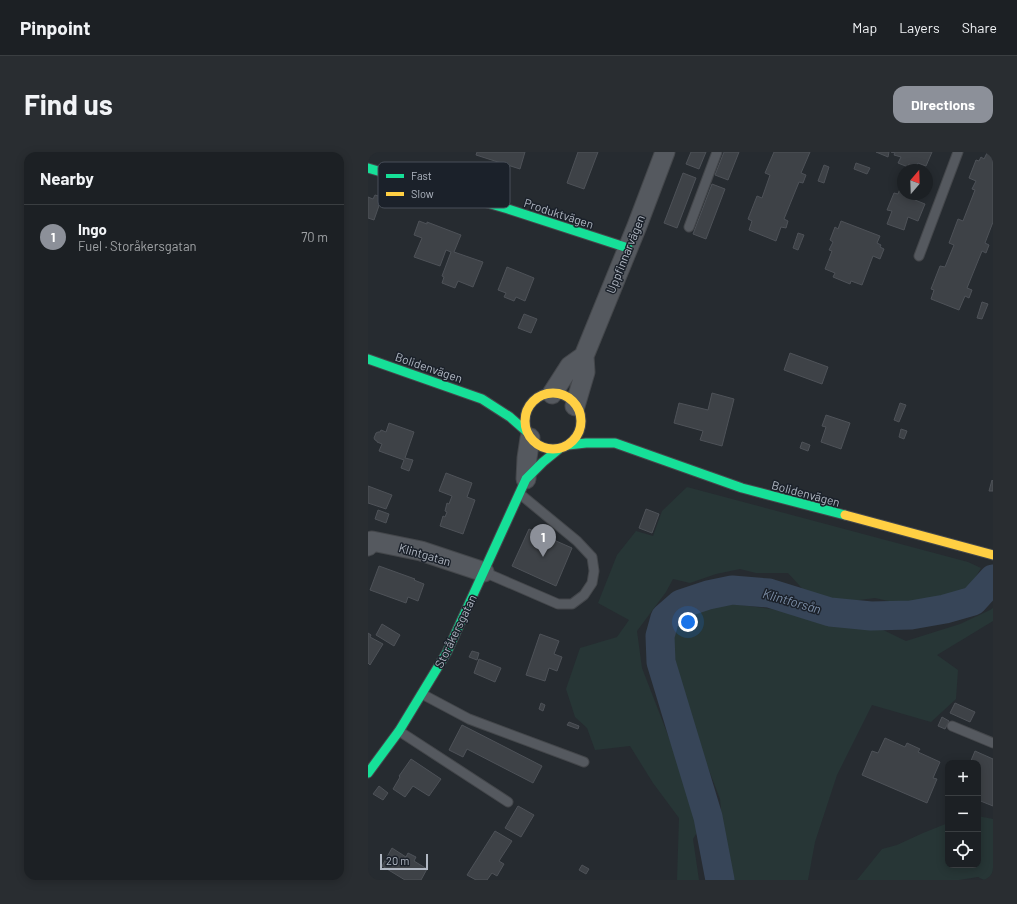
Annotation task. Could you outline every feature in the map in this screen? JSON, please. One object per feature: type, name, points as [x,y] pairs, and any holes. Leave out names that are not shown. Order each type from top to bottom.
[{"type":"main road","name":"Produktvägen","points":[[368,168],[378,171]]},
{"type":"main road","name":"Produktvägen","points":[[504,208],[628,248]]},
{"type":"main road","name":"Bolidenvägen","points":[[368,359],[482,398],[510,417],[529,435],[533,442],[541,447],[559,449],[568,445],[586,443],[615,443],[742,488],[993,555]]},
{"type":"main road","points":[[520,400],[557,394],[573,402],[589,420]]},
{"type":"main road","points":[[529,435],[525,426],[525,418],[528,409],[533,402],[544,397]]},
{"type":"main road","name":"Bolidenvägen","points":[[482,398],[498,399]]},
{"type":"main road","points":[[568,445],[575,438],[579,429],[580,420],[577,408]]},
{"type":"main road","name":"Bolidenvägen","points":[[603,433],[615,443]]},
{"type":"main road","name":"Storåkersgatan","points":[[368,773],[399,731],[447,652],[523,486],[543,462],[559,449]]},
{"type":"street","name":"Uppfinnarvägen","points":[[577,408],[585,372],[584,356],[665,152]]},
{"type":"street","name":"Uppfinnarvägen","points":[[544,397],[570,366],[584,356]]},
{"type":"street","name":"Storåkersgatan","points":[[523,486],[529,435]]},
{"type":"street","name":"Klintgatan","points":[[368,546],[372,541],[421,551],[484,572]]},
{"type":"lane","points":[[689,227],[717,152]]},
{"type":"lane","points":[[919,256],[958,152]]},
{"type":"lane","points":[[484,572],[558,604],[572,604],[584,595],[592,583],[594,570],[592,557],[523,486]]},
{"type":"lane","points":[[422,694],[469,719],[584,762]]},
{"type":"lane","points":[[952,726],[993,743]]},
{"type":"lane","points":[[399,731],[508,802]]},
{"type":"shaded area","points":[[687,487],[968,562],[981,568],[969,588],[943,598],[931,598],[906,605],[875,598],[836,603],[810,597],[788,573],[756,573],[740,569],[716,574],[690,583],[673,579],[666,592],[637,631],[642,668],[683,774],[701,826],[693,839],[699,880],[677,880],[679,818],[653,783],[630,746],[595,750],[587,728],[575,717],[566,689],[580,648],[617,637],[629,620],[598,603],[617,555],[636,531],[653,536],[662,511]]},
{"type":"shaded area","points":[[734,604],[771,609],[837,623],[877,627],[906,641],[960,624],[993,608],[993,621],[937,655],[958,670],[956,699],[931,722],[872,705],[837,775],[815,842],[808,880],[733,880],[724,844],[720,799],[702,752],[668,646],[675,619],[699,606]]},
{"type":"shaded area","points":[[981,817],[993,819],[993,880],[984,880],[978,877],[959,880],[857,880],[882,849],[897,845],[945,824],[945,868],[981,868]]},
{"type":"building","points":[[477,152],[525,152],[520,169],[510,166],[510,162],[498,162],[476,155]]},
{"type":"building","points":[[578,152],[598,152],[584,189],[567,183]]},
{"type":"building","points":[[691,152],[706,152],[699,169],[686,164]]},
{"type":"building","points":[[724,152],[739,152],[728,180],[715,175]]},
{"type":"building","points":[[774,152],[810,152],[801,173],[806,175],[803,183],[799,182],[784,219],[788,221],[786,228],[781,227],[776,241],[749,230],[752,221],[748,219],[757,196],[762,198],[770,175],[765,173]]},
{"type":"building","points":[[876,152],[889,152],[888,157]]},
{"type":"building","points":[[891,152],[932,152],[927,164],[900,164],[898,163],[901,157],[894,155],[895,153]]},
{"type":"building","points":[[987,153],[993,155],[993,222],[985,243],[989,245],[986,253],[982,251],[967,288],[972,290],[969,298],[965,296],[959,310],[931,299],[934,290],[931,289],[940,266],[945,267],[954,245],[949,243],[958,219],[963,221],[975,190],[972,189],[976,181],[969,178],[976,160],[979,161],[981,157],[984,159]]},
{"type":"building","points":[[856,163],[870,168],[867,174],[854,169]]},
{"type":"building","points":[[824,165],[829,167],[824,183],[818,181]]},
{"type":"building","points":[[683,173],[696,178],[677,228],[664,223]]},
{"type":"building","points":[[712,184],[725,189],[706,239],[693,234]]},
{"type":"building","points":[[894,193],[897,194],[897,200],[915,200],[925,204],[918,221],[908,217],[904,230],[887,224],[892,211],[887,210]]},
{"type":"building","points":[[375,195],[378,196],[378,208],[374,220],[368,218],[368,197],[373,199]]},
{"type":"building","points":[[419,221],[427,224],[427,222],[461,235],[454,252],[483,262],[473,287],[458,281],[455,288],[442,283],[444,277],[442,276],[451,252],[446,250],[440,266],[414,257],[422,238],[414,235]]},
{"type":"building","points":[[841,221],[880,236],[877,243],[884,249],[880,259],[873,256],[862,285],[851,281],[850,284],[833,277],[835,273],[825,269],[832,251],[829,250],[833,242],[830,240],[835,227],[838,229]]},
{"type":"building","points":[[798,233],[804,235],[798,250],[793,248]]},
{"type":"building","points":[[507,267],[534,278],[525,301],[516,297],[514,301],[504,297],[506,293],[498,290]]},
{"type":"building","points":[[982,302],[988,304],[982,319],[977,318]]},
{"type":"building","points":[[524,314],[537,319],[531,333],[518,328]]},
{"type":"building","points":[[790,353],[828,367],[822,384],[784,370]]},
{"type":"building","points":[[712,393],[734,399],[722,446],[700,440],[703,431],[674,423],[679,403],[708,410]]},
{"type":"building","points":[[900,403],[906,405],[899,422],[894,420]]},
{"type":"building","points":[[826,415],[850,423],[841,449],[821,442],[826,427],[822,426]]},
{"type":"building","points":[[389,423],[414,432],[405,458],[413,460],[409,471],[401,468],[404,460],[379,451],[382,444],[377,442],[374,438],[376,433],[380,432],[381,430],[386,432]]},
{"type":"building","points":[[901,429],[907,431],[904,439],[899,437]]},
{"type":"building","points":[[802,442],[810,445],[808,451],[800,448]]},
{"type":"building","points":[[446,473],[472,483],[467,497],[475,500],[463,534],[440,526],[443,516],[445,517],[447,512],[445,511],[447,503],[449,504],[452,496],[439,491]]},
{"type":"building","points":[[992,480],[993,491],[989,491]]},
{"type":"building","points":[[368,486],[392,495],[386,509],[368,503]]},
{"type":"building","points":[[646,509],[659,514],[652,533],[639,528]]},
{"type":"building","points":[[378,510],[389,514],[386,523],[375,519]]},
{"type":"building","points":[[529,529],[572,548],[556,586],[512,566]]},
{"type":"building","points":[[379,566],[415,579],[414,580],[424,584],[418,601],[408,597],[406,603],[370,590]]},
{"type":"building","points":[[382,624],[400,635],[394,646],[376,635]]},
{"type":"building","points":[[368,633],[371,635],[370,637],[383,644],[370,665],[368,663]]},
{"type":"building","points":[[540,634],[559,641],[554,654],[562,657],[557,671],[549,668],[545,681],[526,675]]},
{"type":"building","points":[[472,651],[479,653],[477,660],[469,657]]},
{"type":"building","points":[[479,659],[501,668],[495,682],[474,673]]},
{"type":"building","points":[[541,703],[545,705],[543,711],[539,709]]},
{"type":"building","points":[[955,703],[975,712],[970,722],[950,713]]},
{"type":"building","points":[[942,717],[949,721],[945,729],[938,726]]},
{"type":"building","points":[[569,722],[579,726],[578,729],[567,725]]},
{"type":"building","points":[[462,725],[542,766],[533,783],[467,749],[463,757],[449,750]]},
{"type":"building","points":[[885,738],[905,747],[907,743],[920,749],[918,752],[940,762],[933,778],[937,779],[927,803],[862,775],[872,751],[878,753]]},
{"type":"building","points":[[975,751],[993,759],[993,806],[981,801],[981,760],[971,760]]},
{"type":"building","points":[[411,759],[441,779],[429,796],[413,786],[405,797],[393,789],[400,777],[399,776]]},
{"type":"building","points":[[379,786],[388,793],[383,800],[373,794]]},
{"type":"building","points":[[518,806],[534,815],[521,837],[505,828]]},
{"type":"building","points":[[495,831],[512,841],[499,861],[504,864],[497,876],[492,873],[487,880],[476,880],[467,875]]},
{"type":"building","points":[[392,848],[406,857],[408,853],[416,857],[414,861],[427,869],[421,880],[405,880],[382,866]]},
{"type":"building","points":[[582,865],[589,869],[586,874],[579,870]]},
{"type":"waterway","name":"Klintforsån","points":[[720,880],[708,817],[661,662],[660,636],[665,618],[681,604],[708,595],[732,590],[769,593],[830,612],[871,616],[911,615],[945,609],[973,601],[993,579]]},
{"type":"traffic: fast","points":[[368,168],[378,171]]},
{"type":"traffic: fast","points":[[505,208],[628,248]]},
{"type":"traffic: fast","points":[[368,359],[482,399],[510,417],[527,432]]},
{"type":"traffic: fast","points":[[568,445],[586,443],[615,443],[742,488],[845,515]]},
{"type":"traffic: fast","points":[[368,773],[399,731],[447,652],[526,479],[559,449]]},
{"type":"traffic: slow","points":[[553,393],[564,395],[573,401],[579,410],[581,421],[579,432],[573,441],[564,447],[553,449],[542,447],[533,441],[527,432],[525,421],[527,410],[533,401],[542,395],[553,393]]},
{"type":"traffic: slow","points":[[845,515],[993,555]]},
{"type":"place","name":"Ingo","points":[[543,557]]}]
